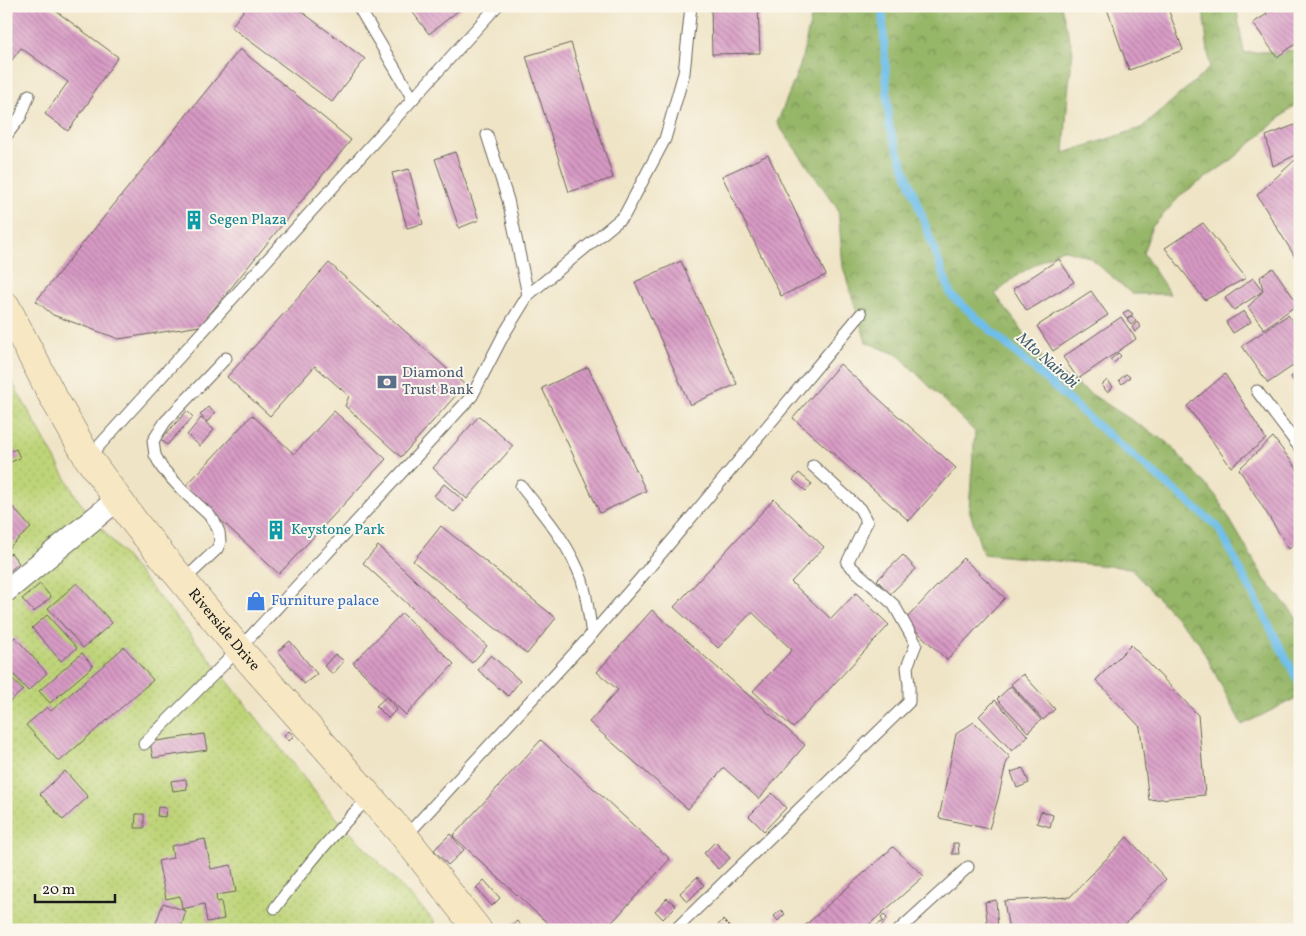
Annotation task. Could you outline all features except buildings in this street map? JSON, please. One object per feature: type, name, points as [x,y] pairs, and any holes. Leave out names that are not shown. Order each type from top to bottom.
[{"type":"street","name":"Riverside Drive","points":[[6,306],[52,395],[88,458],[136,524],[238,649],[405,837],[478,930]]},
{"type":"street","points":[[6,591],[118,499]]},
{"type":"lane","points":[[358,6],[413,99]]},
{"type":"lane","points":[[88,458],[496,6]]},
{"type":"lane","points":[[144,744],[238,649],[472,396],[504,334],[528,295],[624,216],[665,139],[684,73],[691,6]]},
{"type":"lane","points":[[6,136],[21,116],[28,94]]},
{"type":"lane","points":[[487,135],[508,200],[528,295]]},
{"type":"lane","points":[[405,837],[592,634],[861,314]]},
{"type":"lane","points":[[183,581],[217,549],[220,542],[219,532],[208,514],[162,468],[154,455],[153,441],[165,422],[226,358]]},
{"type":"lane","points":[[1257,391],[1300,448]]},
{"type":"lane","points":[[675,930],[909,702],[907,668],[916,644],[894,606],[847,563],[867,522],[860,509],[813,466]]},
{"type":"lane","points":[[521,486],[556,532],[573,561],[582,581],[592,634]]},
{"type":"lane","points":[[275,908],[329,840],[369,797]]},
{"type":"lane","points":[[899,930],[968,866]]},
{"type":"green space","points":[[814,6],[1061,6],[1073,51],[1064,153],[1141,128],[1210,68],[1203,9],[1215,6],[1236,6],[1244,53],[1300,50],[1300,103],[1296,104],[1233,159],[1182,194],[1152,227],[1143,253],[1170,294],[1132,294],[1089,257],[1062,249],[1019,274],[995,294],[1049,367],[1169,444],[1216,496],[1265,580],[1300,621],[1300,696],[1242,725],[1198,641],[1130,568],[983,554],[969,509],[975,432],[898,355],[866,342],[843,267],[838,209],[777,123],[800,66]]},
{"type":"green space","points":[[6,371],[78,500],[203,650],[330,811],[435,922],[431,930],[6,930]]},
{"type":"waterway","name":"Mto Nairobi","points":[[882,6],[889,126],[951,295],[1106,433],[1218,527],[1300,685]]},
{"type":"place","name":"Segen Plaza","points":[[194,220]]},
{"type":"place","name":"Diamond Trust Bank","points":[[387,382]]},
{"type":"place","name":"Keystone Park","points":[[276,530]]},
{"type":"place","name":"Furniture palace","points":[[256,601]]}]
